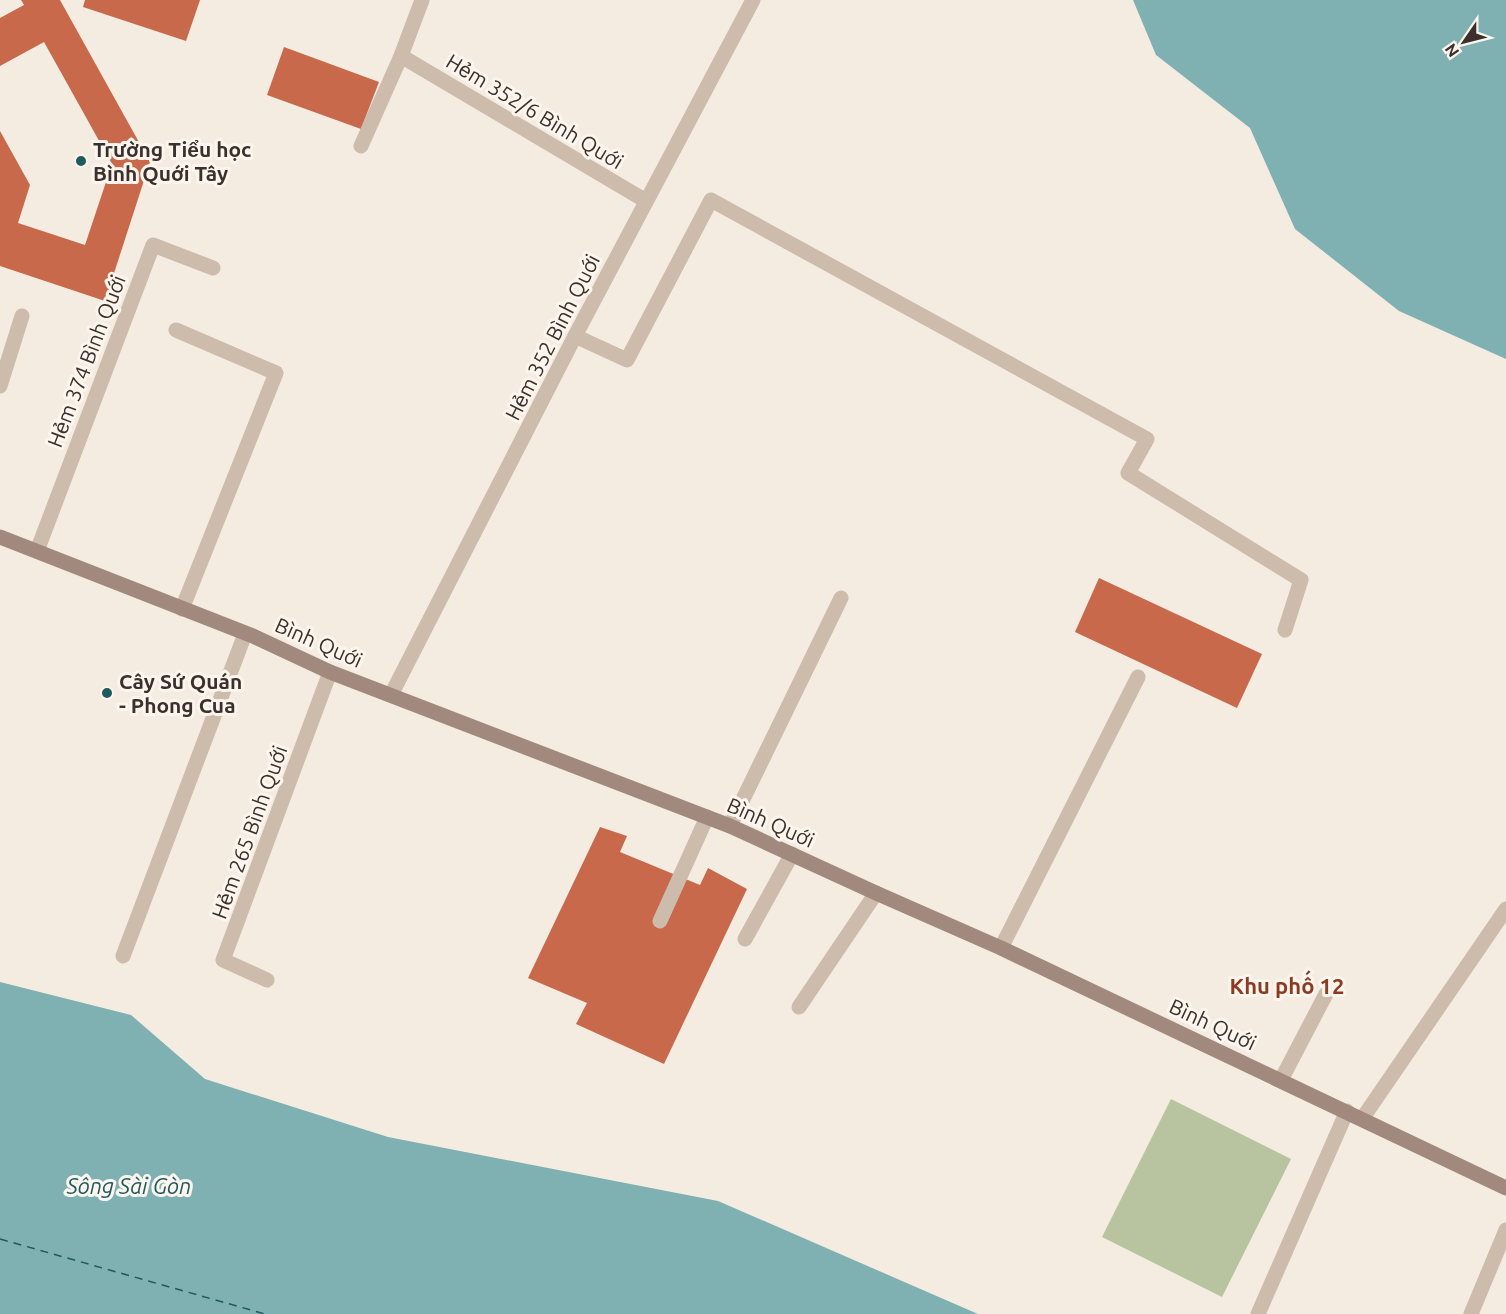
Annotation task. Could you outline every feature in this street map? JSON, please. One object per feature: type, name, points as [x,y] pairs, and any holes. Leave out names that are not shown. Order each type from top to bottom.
[{"type":"main road","name":"Bình Quới","points":[[0,537],[245,634],[330,672],[730,826],[1001,948],[1506,1188]]},
{"type":"street","points":[[361,146],[402,56],[422,0]]},
{"type":"street","name":"Hẻm 352 Bình Quới","points":[[391,695],[575,336],[753,0]]},
{"type":"street","name":"Hẻm 352/6 Bình Quới","points":[[402,56],[646,201]]},
{"type":"street","points":[[575,336],[627,360],[711,200],[1147,439],[1128,473],[1301,580],[1285,630]]},
{"type":"street","name":"Hẻm 374 Bình Quới","points":[[37,551],[153,245],[213,268]]},
{"type":"street","points":[[0,386],[22,316]]},
{"type":"street","points":[[176,330],[276,373],[182,609]]},
{"type":"street","points":[[730,826],[842,598]]},
{"type":"street","points":[[123,956],[245,634]]},
{"type":"street","name":"Hẻm 265 Bình Quới","points":[[267,980],[224,960],[330,672]]},
{"type":"street","points":[[1001,948],[1138,677]]},
{"type":"street","points":[[660,921],[707,817]]},
{"type":"street","points":[[745,939],[792,854]]},
{"type":"street","points":[[799,1007],[876,893]]},
{"type":"street","points":[[1362,1119],[1506,909]]},
{"type":"street","points":[[1281,1080],[1326,994]]},
{"type":"street","points":[[1258,1314],[1347,1111]]},
{"type":"street","points":[[1471,1314],[1506,1230]]},
{"type":"green space","points":[[1171,1099],[1291,1159],[1222,1297],[1102,1237]]},
{"type":"water","points":[[1133,0],[1506,0],[1506,359],[1399,311],[1295,229],[1250,128],[1156,55]]},
{"type":"water","name":"Sông Sài Gòn","points":[[0,982],[131,1015],[205,1079],[388,1137],[718,1201],[978,1314],[0,1314]]},
{"type":"building","points":[[21,0],[60,0],[150,162],[105,301],[0,266],[0,131],[30,185],[18,223],[85,245],[112,164],[44,42],[0,66],[0,18],[24,5]]},
{"type":"building","points":[[85,0],[200,0],[186,41],[83,7]]},
{"type":"building","points":[[284,47],[379,82],[361,129],[267,95]]},
{"type":"building","points":[[1099,578],[1262,654],[1237,708],[1075,632]]},
{"type":"building","points":[[600,827],[627,836],[620,852],[700,885],[708,868],[747,889],[664,1064],[576,1024],[587,1003],[528,978]]},
{"type":"ferry route","points":[[0,1239],[265,1314]]},
{"type":"place","name":"Trường Tiểu học Bình Quới Tây","points":[[81,161]]},
{"type":"place","name":"Cây Sứ Quán - Phong Cua","points":[[107,693]]},
{"type":"district","name":"Khu phố 12","points":[[1287,985]]}]
